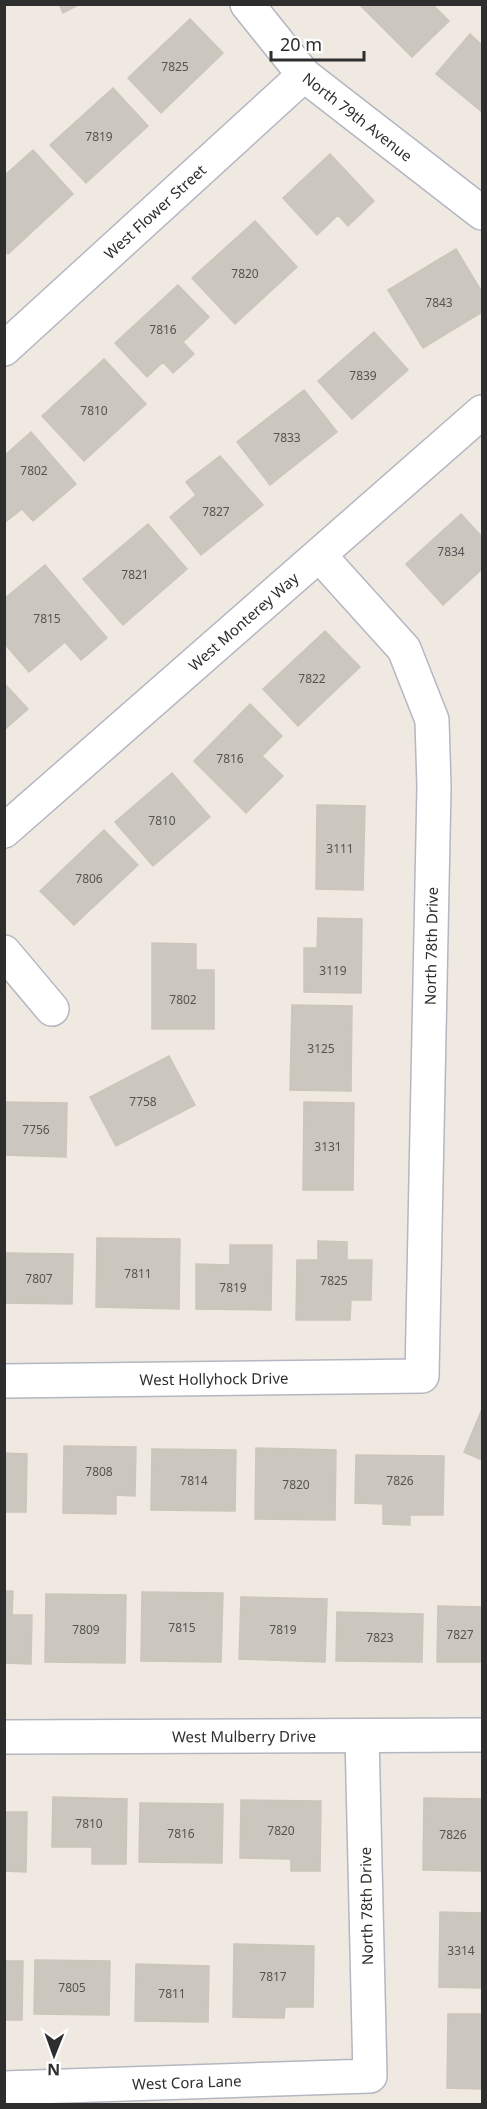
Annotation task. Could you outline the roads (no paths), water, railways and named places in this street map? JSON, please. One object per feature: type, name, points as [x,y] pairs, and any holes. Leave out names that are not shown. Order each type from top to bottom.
[{"type":"street","name":"North 79th Avenue","points":[[247,4],[304,75],[483,213]]},
{"type":"street","name":"West Flower Street","points":[[4,349],[304,75]]},
{"type":"street","name":"West Monterey Way","points":[[4,831],[483,412]]},
{"type":"street","name":"North 78th Drive","points":[[320,556],[404,650],[432,720],[434,787],[422,1376]]},
{"type":"street","points":[[4,952],[52,1009]]},
{"type":"street","name":"West Hollyhock Drive","points":[[4,1381],[422,1376]]},
{"type":"street","name":"West Mulberry Drive","points":[[4,1737],[483,1735]]},
{"type":"street","name":"North 78th Drive","points":[[362,1736],[370,2076]]},
{"type":"street","name":"West Cora Lane","points":[[4,2088],[370,2076]]}]
